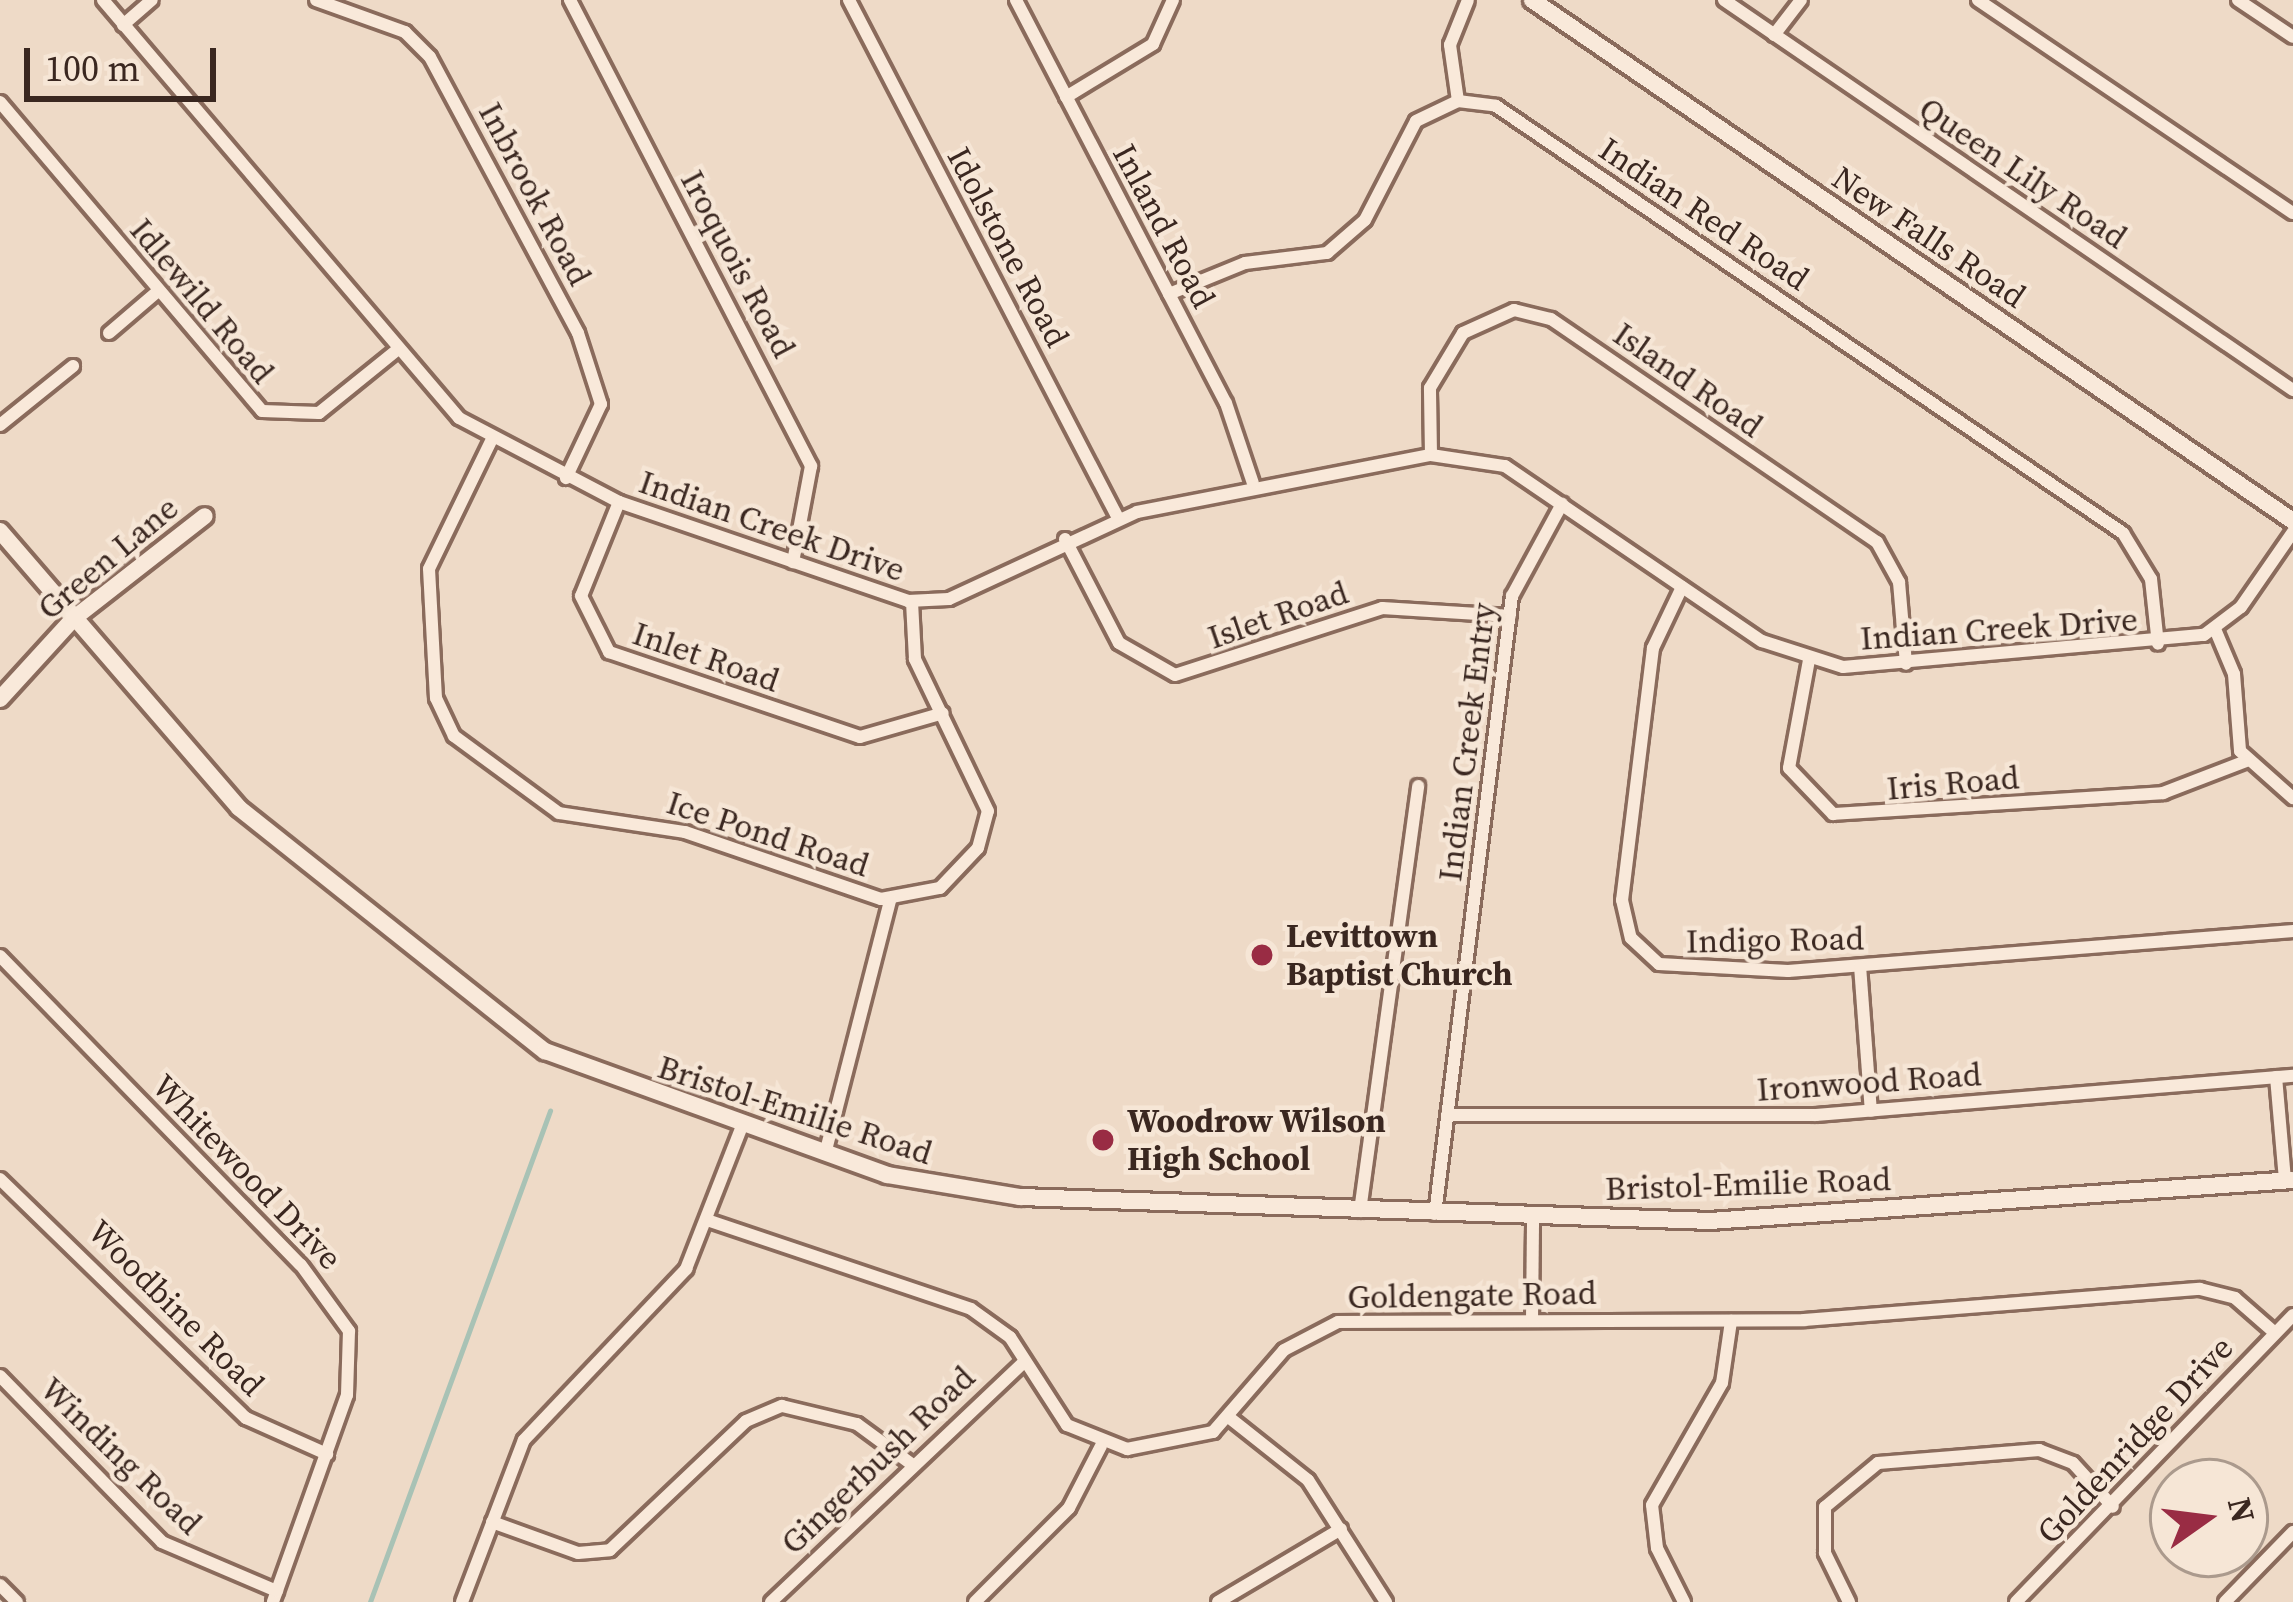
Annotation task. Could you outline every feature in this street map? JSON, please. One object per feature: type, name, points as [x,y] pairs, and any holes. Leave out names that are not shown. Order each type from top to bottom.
[{"type":"street","name":"Indian Creek Drive","points":[[103,0],[397,350],[492,440],[619,502],[912,602],[950,598],[1065,539],[1118,518],[1252,483],[1431,455],[1505,466],[1682,587],[1809,660],[1906,664],[2158,644],[2215,629]]},
{"type":"street","points":[[123,25],[152,0]]},
{"type":"street","name":"Inbrook Road","points":[[316,0],[405,32],[430,57],[578,333],[601,404],[566,478]]},
{"type":"street","name":"Iroquois Road","points":[[570,0],[811,466],[793,562]]},
{"type":"street","name":"Idolstone Road","points":[[849,0],[1118,518]]},
{"type":"street","name":"Inland Road","points":[[1016,0],[1169,294],[1252,483]]},
{"type":"street","points":[[1066,97],[1153,44],[1173,0]]},
{"type":"street","points":[[1169,294],[1346,242],[1405,133],[1458,101],[1450,45],[1468,0]]},
{"type":"street","name":"New Falls Road","points":[[1532,0],[2293,521]]},
{"type":"street","name":"Queen Lily Road","points":[[1724,0],[2293,390]]},
{"type":"street","points":[[1774,35],[1801,0]]},
{"type":"street","points":[[1978,0],[2293,213]]},
{"type":"street","points":[[2238,0],[2293,37]]},
{"type":"street","name":"Indian Red Road","points":[[1458,101],[1512,115],[2123,533],[2146,562],[2158,644]]},
{"type":"street","name":"Idlewild Road","points":[[0,102],[252,404],[281,419],[319,413],[397,350]]},
{"type":"street","points":[[109,333],[158,291]]},
{"type":"street","name":"Island Road","points":[[1431,455],[1430,388],[1463,333],[1514,310],[1550,319],[1883,549],[1898,582],[1906,664]]},
{"type":"street","points":[[0,425],[73,366]]},
{"type":"street","name":"Ice Pond Road","points":[[492,440],[426,581],[436,698],[454,736],[559,812],[685,832],[890,900],[940,888],[987,830],[985,799],[915,659],[912,602]]},
{"type":"street","name":"Inlet Road","points":[[619,502],[581,596],[609,652],[860,737],[943,713]]},
{"type":"street","name":"Indian Creek Entry","points":[[1435,1214],[1510,616],[1528,553],[1562,504]]},
{"type":"street","name":"Green Lane","points":[[0,699],[73,619],[206,516]]},
{"type":"street","name":"Bristol-Emilie Road","points":[[0,531],[239,808],[441,973],[570,1065],[825,1154],[976,1193],[1533,1218],[1762,1220],[2289,1180]]},
{"type":"street","points":[[2293,532],[2215,629],[2246,761],[2293,798]]},
{"type":"street","name":"Islet Road","points":[[1065,539],[1119,643],[1175,675],[1382,608],[1510,616]]},
{"type":"street","name":"Indigo Road","points":[[1682,587],[1653,648],[1625,926],[1651,959],[1682,973],[1860,966],[2293,931]]},
{"type":"street","name":"Iris Road","points":[[1809,660],[1789,768],[1833,814],[2163,793],[2246,761]]},
{"type":"street","points":[[1360,1211],[1418,786]]},
{"type":"street","points":[[825,1154],[890,900]]},
{"type":"street","name":"Whitewood Drive","points":[[2,963],[338,1307],[353,1365],[327,1454],[275,1596]]},
{"type":"street","points":[[1860,966],[1871,1111]]},
{"type":"street","name":"Ironwood Road","points":[[1447,1115],[1871,1111],[2293,1076]]},
{"type":"street","points":[[2276,1077],[2289,1180]]},
{"type":"street","points":[[462,1602],[524,1440],[671,1288],[710,1221],[742,1126]]},
{"type":"street","name":"Woodbine Road","points":[[0,1179],[246,1418],[327,1454]]},
{"type":"street","points":[[1532,1320],[1533,1218]]},
{"type":"street","points":[[710,1221],[971,1309],[1025,1361],[1067,1425],[1101,1446],[1070,1508],[975,1602]]},
{"type":"street","name":"Goldengate Road","points":[[1101,1446],[1174,1447],[1231,1419],[1284,1350],[1324,1327],[1532,1320],[1731,1321],[2200,1289],[2235,1298],[2274,1332]]},
{"type":"street","name":"Goldenridge Drive","points":[[2016,1602],[2293,1316]]},
{"type":"street","points":[[1684,1602],[1659,1553],[1652,1504],[1722,1383],[1731,1321]]},
{"type":"street","name":"Gingerbush Road","points":[[771,1602],[910,1463],[1025,1361]]},
{"type":"street","name":"Winding Road","points":[[0,1376],[162,1542],[275,1596]]},
{"type":"street","points":[[491,1522],[578,1553],[610,1550],[746,1421],[782,1406],[857,1424],[910,1463]]},
{"type":"street","points":[[1231,1419],[1308,1480],[1386,1602]]},
{"type":"street","points":[[1849,1602],[1823,1545],[1825,1507],[1878,1463],[2039,1450],[2073,1462],[2113,1507]]},
{"type":"street","points":[[1218,1602],[1341,1529]]},
{"type":"street","points":[[2225,1602],[2293,1532]]},
{"type":"street","points":[[0,1585],[17,1602]]},
{"type":"waterway","points":[[370,1602],[550,1111]]},
{"type":"place","name":"Levittown Baptist Church","points":[[1262,955]]},
{"type":"place","name":"Woodrow Wilson High School","points":[[1103,1140]]}]
